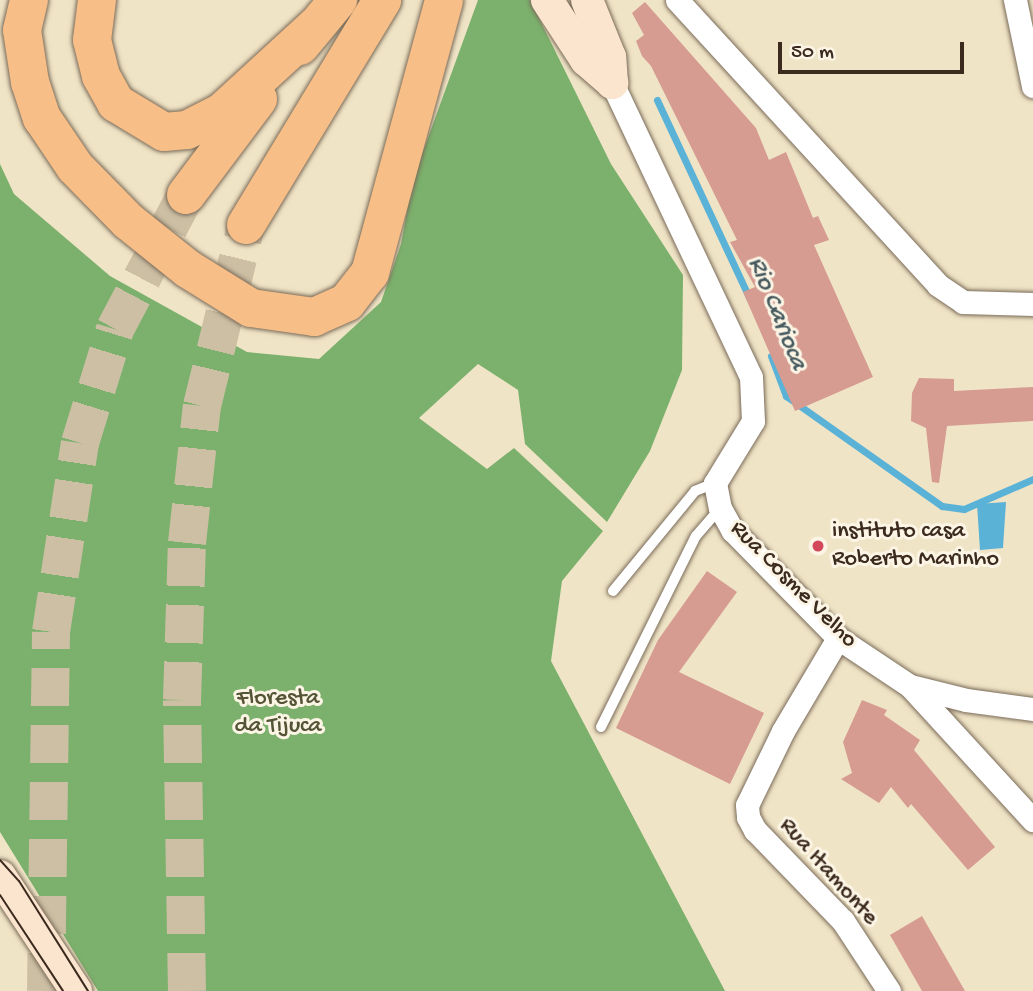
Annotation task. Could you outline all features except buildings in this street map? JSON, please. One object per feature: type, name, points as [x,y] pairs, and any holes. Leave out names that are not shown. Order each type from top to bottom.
[{"type":"highway","points":[[29,0],[22,30],[30,82],[42,118],[75,167],[128,222],[188,269],[251,308],[314,317],[348,302],[370,272],[444,0]]},
{"type":"highway","points":[[97,0],[92,40],[101,76],[116,103],[164,132],[187,130],[221,113],[327,13]]},
{"type":"highway","points":[[246,225],[382,0]]},
{"type":"highway","points":[[186,195],[327,13]]},
{"type":"street","points":[[547,0],[586,60],[612,83]]},
{"type":"street","points":[[587,0],[610,57],[612,83],[751,377],[753,421],[715,483]]},
{"type":"street","points":[[677,0],[938,285],[963,302],[1033,304]]},
{"type":"street","points":[[1015,0],[1033,86]]},
{"type":"street","name":"Rua Cosme Velho","points":[[715,483],[720,508],[733,531],[838,638],[909,686],[966,700],[1033,709]]},
{"type":"street","name":"Rua Itamonte","points":[[838,638],[783,731],[747,805],[748,817],[755,830],[843,921],[889,991]]},
{"type":"street","points":[[909,686],[1033,820]]},
{"type":"street","points":[[0,876],[76,991]]},
{"type":"lane","points":[[613,592],[695,491],[715,483]]},
{"type":"lane","points":[[601,727],[696,536],[720,508]]},
{"type":"green space","name":"Floresta da Tijuca","points":[[478,0],[530,0],[611,164],[683,275],[682,370],[650,451],[607,522],[525,444],[518,390],[478,364],[419,418],[487,469],[514,448],[603,531],[562,581],[551,661],[725,991],[98,991],[0,832],[0,164],[14,194],[110,276],[247,352],[319,359],[381,302],[401,244],[413,179]]},
{"type":"water","points":[[1006,502],[1003,548],[980,550],[977,504]]},
{"type":"waterway","name":"Rio Carioca","points":[[657,100],[750,299]]},
{"type":"waterway","name":"Rio Carioca","points":[[771,356],[786,396],[942,506],[964,509],[1033,479]]},
{"type":"tunnel","points":[[46,991],[51,632],[80,443],[115,329],[186,195]]},
{"type":"tunnel","points":[[187,991],[182,700],[187,543],[202,406],[246,225]]},
{"type":"tram line","points":[[0,860],[19,881],[88,991]]},
{"type":"tram line","points":[[0,895],[63,991]]},
{"type":"place","name":"instituto casa Roberto Marinho","points":[[818,546]]}]
